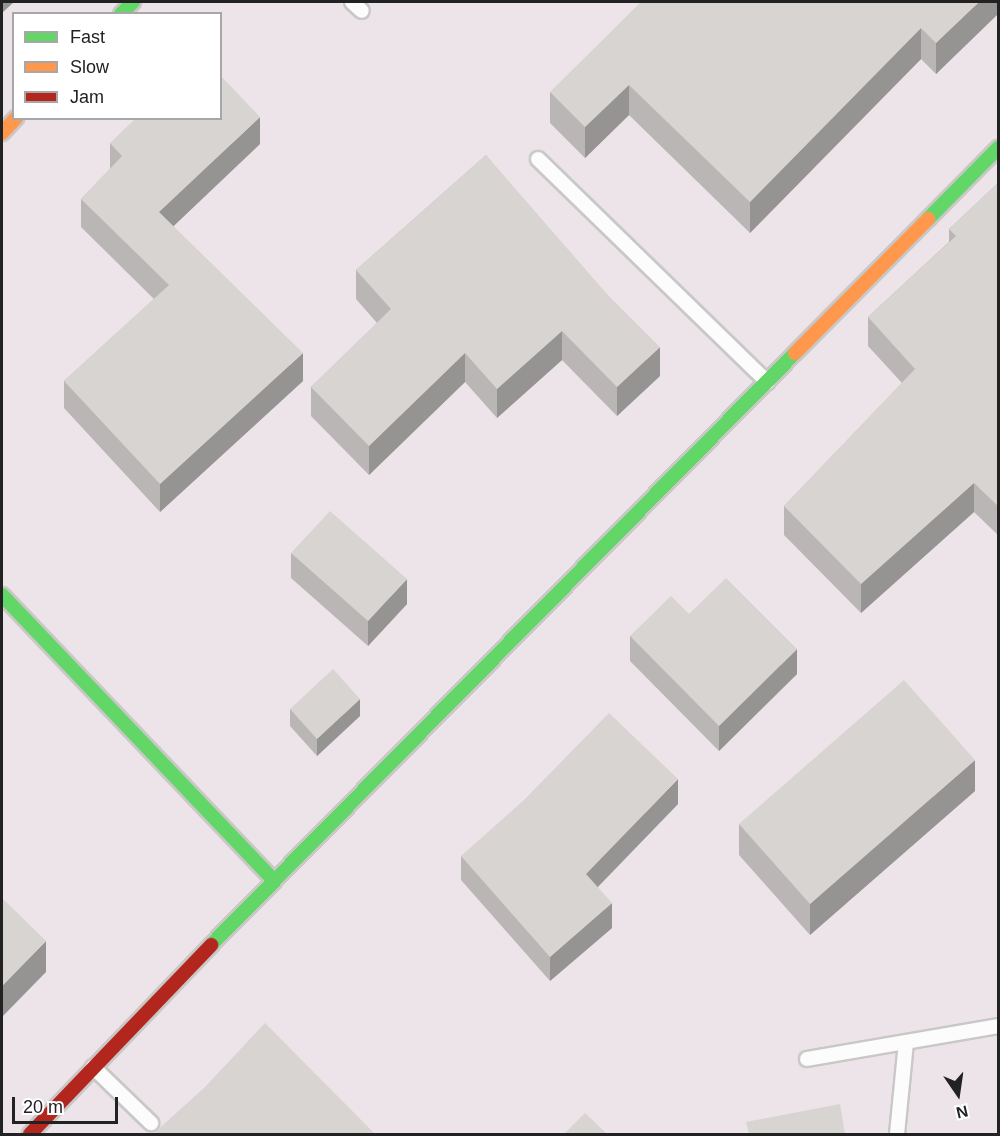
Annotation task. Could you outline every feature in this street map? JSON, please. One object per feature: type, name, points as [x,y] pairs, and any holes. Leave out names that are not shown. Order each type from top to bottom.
[{"type":"street","points":[[2,133],[14,120]]},
{"type":"street","points":[[30,1134],[273,880],[999,148]]},
{"type":"street","points":[[2,596],[273,880]]},
{"type":"lane","points":[[538,159],[766,382]]},
{"type":"lane","points":[[807,1059],[999,1026]]},
{"type":"lane","points":[[897,1134],[906,1042]]},
{"type":"lane","points":[[93,1067],[151,1123]]},
{"type":"shaded area","points":[[2,2],[998,2],[998,1134],[2,1134]]},
{"type":"building","points":[[641,2],[979,2],[936,43],[921,28],[750,202],[629,85],[585,127],[550,92]]},
{"type":"building","points":[[222,77],[260,117],[159,212],[303,353],[160,484],[64,381],[169,285],[81,199],[122,156],[110,143],[134,120],[222,120]]},
{"type":"building","points":[[486,155],[606,293],[660,347],[617,387],[562,331],[497,389],[465,353],[369,446],[311,387],[391,309],[356,270]]},
{"type":"building","points":[[999,182],[999,507],[974,483],[861,584],[784,506],[915,369],[868,317],[956,236],[949,229]]},
{"type":"building","points":[[330,511],[407,579],[368,621],[291,553]]},
{"type":"building","points":[[726,578],[797,649],[719,726],[630,636],[671,596],[689,614]]},
{"type":"building","points":[[333,669],[360,699],[317,739],[290,709]]},
{"type":"building","points":[[904,680],[975,760],[810,904],[739,824]]},
{"type":"building","points":[[609,713],[678,779],[586,874],[612,903],[550,957],[461,856],[524,800]]},
{"type":"building","points":[[2,898],[46,941],[2,986]]},
{"type":"building","points":[[265,1023],[375,1134],[153,1134],[205,1087]]},
{"type":"building","points":[[840,1104],[845,1134],[749,1134],[746,1122]]},
{"type":"building","points":[[585,1113],[607,1134],[564,1134]]},
{"type":"traffic: fast","points":[[123,12],[133,2]]},
{"type":"traffic: fast","points":[[928,219],[998,148]]},
{"type":"traffic: fast","points":[[211,945],[795,353]]},
{"type":"traffic: fast","points":[[2,595],[273,880]]},
{"type":"traffic: slow","points":[[2,133],[14,120]]},
{"type":"traffic: slow","points":[[795,353],[928,219]]},
{"type":"traffic: jam","points":[[30,1134],[211,945]]}]
